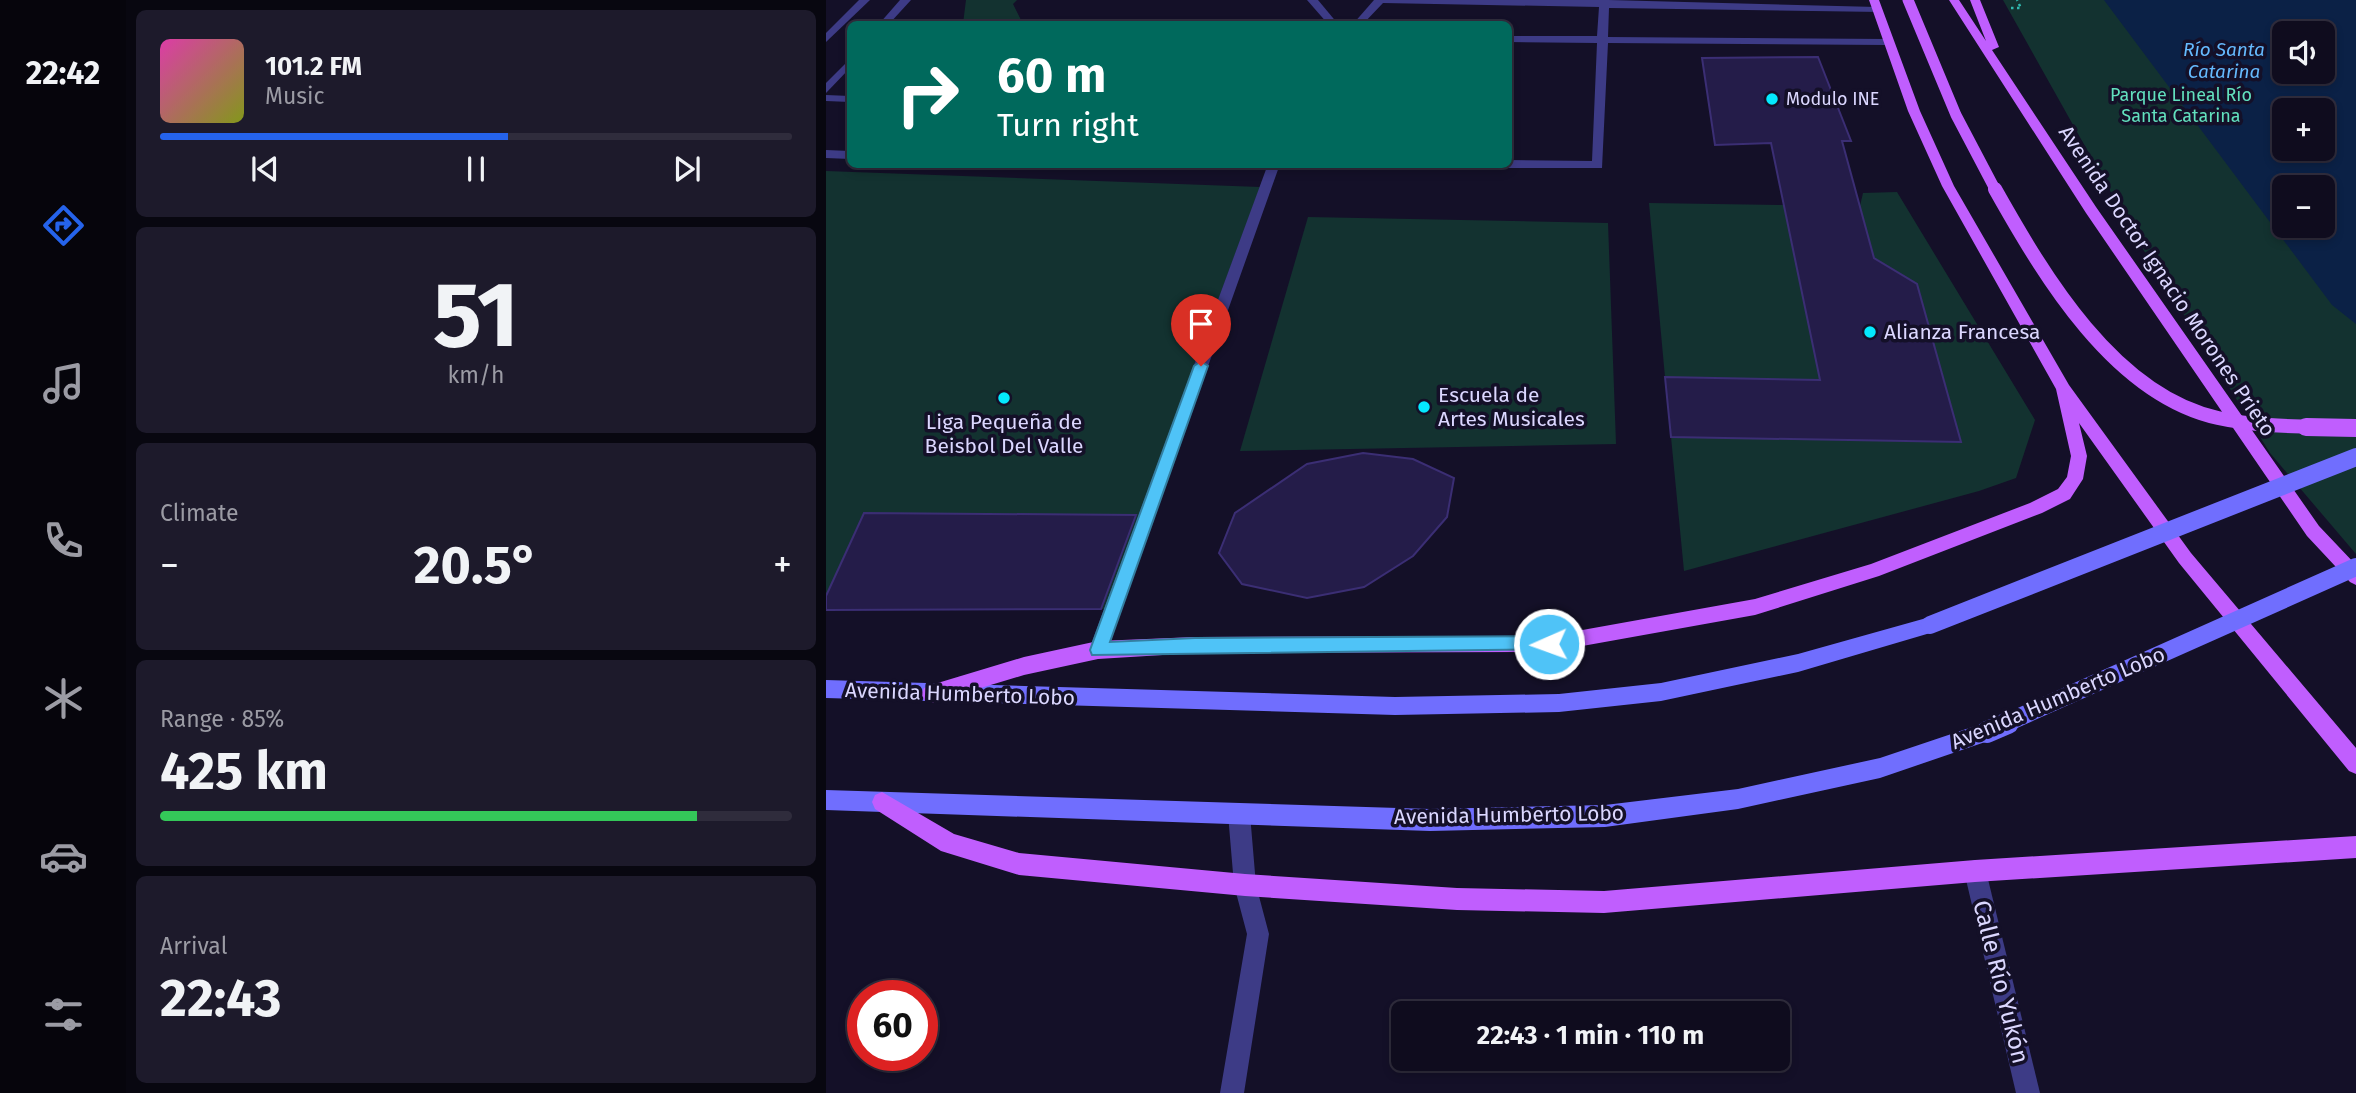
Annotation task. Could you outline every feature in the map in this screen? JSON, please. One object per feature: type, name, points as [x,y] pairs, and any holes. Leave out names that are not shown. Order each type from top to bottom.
[{"type":"main road","points":[[1908,0],[1973,149],[2008,212],[2047,274],[2111,357],[2138,381],[2172,403],[2217,418],[2268,428],[2356,428]]},
{"type":"main road","name":"Avenida Doctor Ignacio Morones Prieto","points":[[1954,0],[2091,210],[2313,531],[2356,577]]},
{"type":"main road","points":[[1975,0],[2010,86]]},
{"type":"main road","points":[[1876,5],[1887,42],[1948,187],[2064,389],[2185,558],[2356,764]]},
{"type":"main road","points":[[931,694],[1024,666],[1098,650],[1195,645],[1549,644],[1755,607],[1873,571],[2036,508],[2064,494],[2075,479],[2079,456],[2064,389]]},
{"type":"main road","name":"Avenida Humberto Lobo","points":[[826,690],[1395,706],[1559,703],[1674,690],[1798,663],[1930,625],[2356,457]]},
{"type":"main road","name":"Avenida Humberto Lobo","points":[[826,800],[1430,820],[1605,816],[1738,799],[1880,768],[1987,732],[2356,567]]},
{"type":"main road","points":[[882,802],[949,843],[1019,864],[1245,885],[1457,899],[1604,902],[1975,871],[2356,847]]},
{"type":"street","points":[[826,39],[865,0]]},
{"type":"street","points":[[887,21],[906,0]]},
{"type":"street","points":[[1312,0],[1330,21]]},
{"type":"street","points":[[1361,21],[1382,0],[1603,3],[1796,21],[1887,42]]},
{"type":"street","points":[[1512,164],[1598,165],[1604,40],[1603,3]]},
{"type":"street","points":[[1512,38],[1604,40],[1796,21],[1876,5]]},
{"type":"street","points":[[826,90],[847,66]]},
{"type":"street","points":[[826,98],[847,99]]},
{"type":"street","points":[[826,154],[847,155]]},
{"type":"street","points":[[1098,650],[1274,168]]},
{"type":"street","points":[[1233,1093],[1258,934],[1245,885],[1239,814]]},
{"type":"street","name":"Calle Río Yukón","points":[[1975,871],[2028,1093]]},
{"type":"green space","points":[[966,0],[1017,0],[1013,4],[1022,21],[963,21]]},
{"type":"green space","name":"Parque Lineal Río Santa Catarina","points":[[2003,0],[2356,0],[2356,554],[2270,453],[2141,246]]},
{"type":"green space","name":"Liga Pequeña de Beisbol Del Valle","points":[[826,171],[1260,187],[1104,609],[826,609]]},
{"type":"green space","points":[[1897,192],[2035,420],[2016,478],[1979,491],[1684,571],[1671,437],[1961,442],[1917,284],[1874,258],[1860,206],[1863,193]]},
{"type":"green space","points":[[1649,203],[1784,205],[1820,380],[1665,377]]},
{"type":"green space","points":[[1308,217],[1608,223],[1616,444],[1240,451]]},
{"type":"water","name":"Río Santa Catarina","points":[[2104,0],[2356,0],[2356,324],[2332,305],[2282,238],[2335,238],[2335,175],[2272,175],[2272,225]]},
{"type":"building","points":[[1818,57],[1851,141],[1842,141],[1874,258],[1917,284],[1961,442],[1671,437],[1665,377],[1820,380],[1771,143],[1715,145],[1702,58]]},
{"type":"building","points":[[1363,453],[1413,459],[1454,478],[1447,517],[1413,556],[1364,587],[1307,598],[1242,584],[1219,553],[1235,513],[1307,464]]},
{"type":"building","points":[[864,513],[1136,515],[1101,609],[826,610],[826,596]]},
{"type":"place","name":"Modulo INE","points":[[1772,99]]},
{"type":"place","name":"Alianza Francesa","points":[[1870,332]]},
{"type":"place","name":"Liga Pequeña de Beisbol Del Valle","points":[[1004,398]]},
{"type":"place","name":"Escuela de Artes Musicales","points":[[1424,407]]},
{"type":"route","points":[[1201,366],[1098,650],[1195,645],[1549,644]]}]
